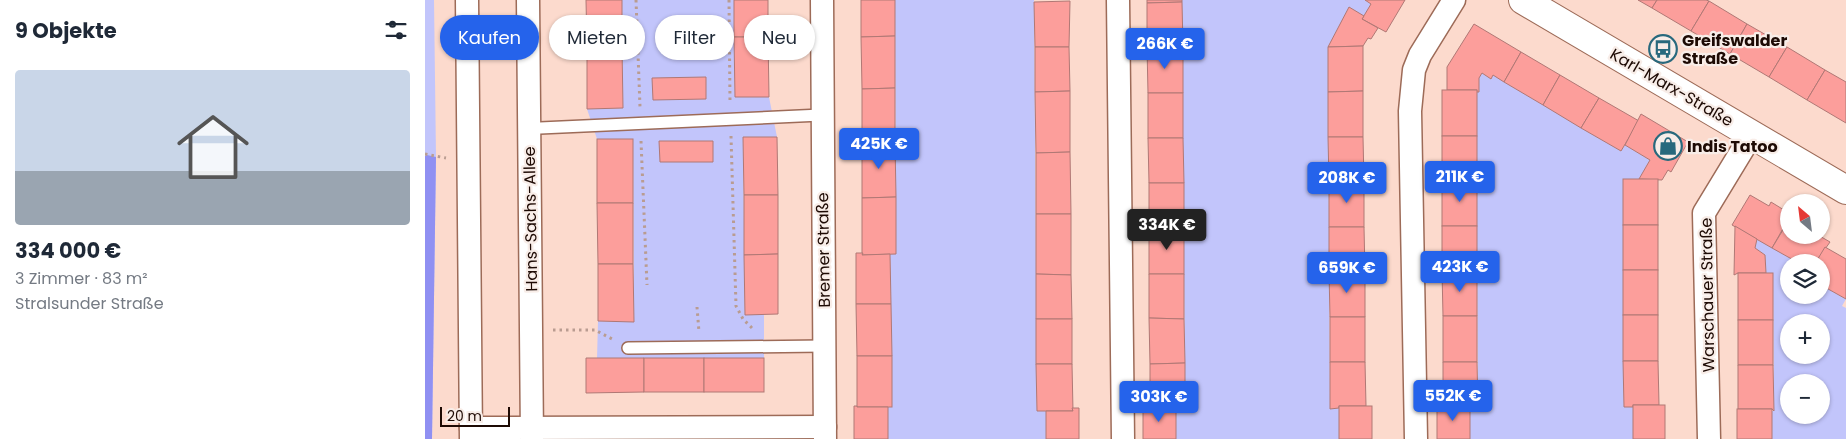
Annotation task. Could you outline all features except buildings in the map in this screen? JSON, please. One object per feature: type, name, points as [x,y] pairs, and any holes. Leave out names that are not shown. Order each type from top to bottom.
[{"type":"street","points":[[467,0],[471,434],[825,433]]},
{"type":"street","name":"Hans-Sachs-Allee","points":[[527,0],[532,433]]},
{"type":"street","name":"Bremer Straße","points":[[821,0],[825,433]]},
{"type":"street","points":[[1119,0],[1123,439]]},
{"type":"street","points":[[1416,439],[1410,111],[1414,70],[1420,55],[1454,0]]},
{"type":"street","name":"Karl-Marx-Straße","points":[[1523,0],[1846,190]]},
{"type":"street","name":"Warschauer Straße","points":[[1709,439],[1705,213],[1752,134]]},
{"type":"lane","points":[[540,128],[821,115]]},
{"type":"lane","points":[[628,348],[823,346]]},
{"type":"path","points":[[729,0],[737,306],[743,319],[771,346]]},
{"type":"path","points":[[697,307],[700,347]]},
{"type":"path","points":[[531,331],[595,330]]},
{"type":"shaded area","points":[[425,0],[434,0],[436,157],[432,439],[425,439]]},
{"type":"shaded area","points":[[622,0],[734,0],[735,97],[769,97],[777,137],[743,137],[745,314],[764,314],[764,358],[597,359],[598,321],[634,321],[633,139],[597,139],[587,109],[623,108],[623,60],[645,60],[645,15],[622,15]]},
{"type":"shaded area","points":[[895,0],[1034,0],[1037,411],[1046,411],[1046,439],[888,439],[888,407],[892,407],[890,254],[896,254]]},
{"type":"shaded area","points":[[1182,0],[1365,0],[1371,4],[1364,16],[1349,8],[1328,47],[1330,409],[1339,408],[1339,439],[1176,439],[1176,410],[1185,409]]},
{"type":"shaded area","points":[[1482,73],[1491,79],[1493,75],[1621,151],[1625,145],[1650,160],[1639,179],[1623,179],[1624,406],[1633,407],[1633,439],[1470,439],[1470,408],[1478,407],[1476,92],[1479,92],[1479,78]]},
{"type":"shaded area","points":[[425,156],[436,157],[432,439],[425,439]]},
{"type":"shaded area","points":[[1757,239],[1783,254],[1780,254],[1780,304],[1830,304],[1830,290],[1846,299],[1842,306],[1846,308],[1846,439],[1772,439],[1772,411],[1774,411],[1773,274],[1766,273],[1765,255],[1755,248]]},
{"type":"place","name":"Greifswalder Straße","points":[[1663,49]]},
{"type":"place","name":"Indis Tatoo","points":[[1668,146]]}]
